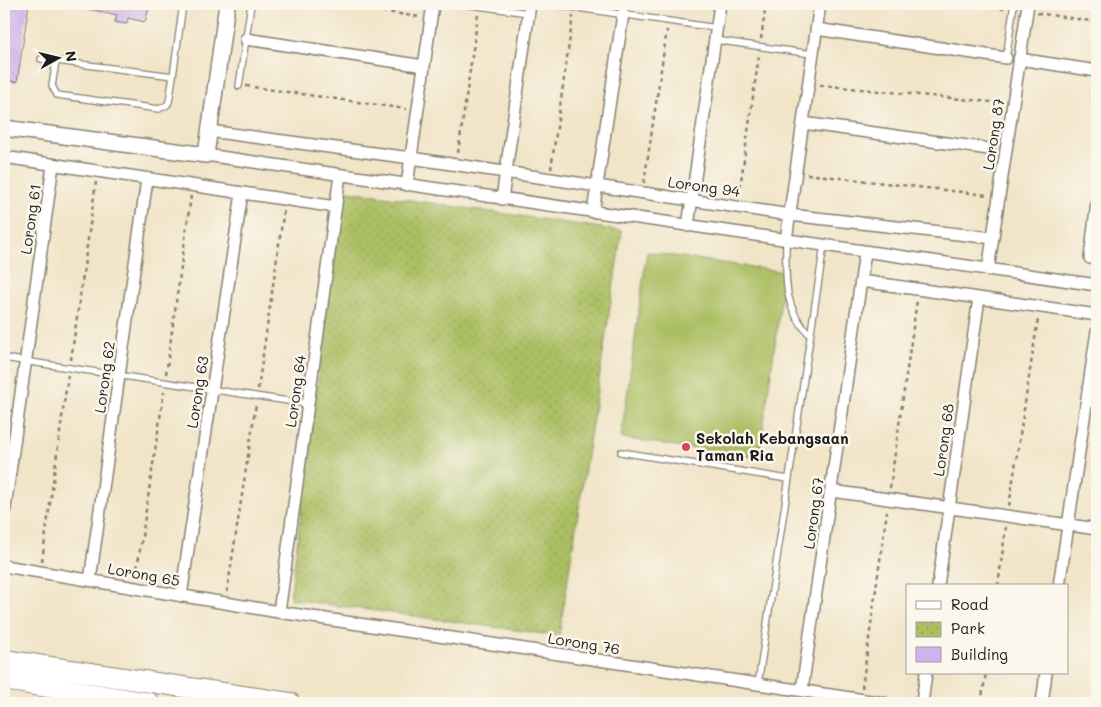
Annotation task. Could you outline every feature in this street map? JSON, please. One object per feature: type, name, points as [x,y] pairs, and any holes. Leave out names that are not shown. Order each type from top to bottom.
[{"type":"highway","points":[[4,660],[290,703]]},
{"type":"highway","points":[[4,680],[149,703]]},
{"type":"street","points":[[206,155],[227,4]]},
{"type":"street","points":[[407,185],[433,4]]},
{"type":"street","points":[[688,226],[720,4]]},
{"type":"street","points":[[786,240],[820,4]]},
{"type":"street","name":"Lorong 87","points":[[988,270],[1028,4]]},
{"type":"street","points":[[502,198],[529,8]]},
{"type":"street","points":[[593,212],[623,14]]},
{"type":"street","points":[[816,29],[1006,58]]},
{"type":"street","points":[[246,39],[424,66]]},
{"type":"street","points":[[1020,59],[1097,71]]},
{"type":"street","points":[[803,123],[989,149]]},
{"type":"street","points":[[4,128],[206,155],[1097,286]]},
{"type":"street","name":"Lorong 94","points":[[209,131],[456,164],[790,215],[992,238]]},
{"type":"street","points":[[6,158],[336,207]]},
{"type":"street","name":"Lorong 61","points":[[4,515],[53,165]]},
{"type":"street","name":"Lorong 64","points":[[279,612],[340,175]]},
{"type":"street","name":"Lorong 62","points":[[90,580],[147,179]]},
{"type":"street","name":"Lorong 63","points":[[181,596],[242,193]]},
{"type":"street","points":[[1090,258],[1097,202]]},
{"type":"street","name":"Lorong 67","points":[[802,690],[865,252]]},
{"type":"street","points":[[861,281],[1097,316]]},
{"type":"street","name":"Lorong 68","points":[[938,584],[979,298]]},
{"type":"street","points":[[1059,584],[1097,331]]},
{"type":"street","points":[[832,491],[1097,529]]},
{"type":"street","name":"Lorong 65","points":[[4,566],[279,612]]},
{"type":"street","name":"Lorong 76","points":[[279,612],[884,703]]},
{"type":"street","points":[[922,703],[926,674]]},
{"type":"street","points":[[1042,703],[1046,674]]},
{"type":"lane","points":[[56,61],[52,86],[57,95],[159,108],[167,105],[169,102],[183,4]]},
{"type":"lane","points":[[239,86],[251,4]]},
{"type":"lane","points":[[464,4],[529,8]]},
{"type":"lane","points":[[550,4],[668,21],[760,46],[812,54]]},
{"type":"lane","points":[[1006,58],[1014,4]]},
{"type":"lane","points":[[41,59],[173,76]]},
{"type":"lane","points":[[786,240],[786,283],[789,300],[794,314],[802,327],[810,335]]},
{"type":"lane","points":[[758,684],[824,245]]},
{"type":"lane","points":[[4,358],[120,374],[308,404]]},
{"type":"lane","points":[[621,452],[788,479]]},
{"type":"path","points":[[335,4],[431,19]]},
{"type":"path","points":[[738,207],[766,4]]},
{"type":"path","points":[[456,164],[480,6]]},
{"type":"path","points":[[550,179],[574,7]]},
{"type":"path","points":[[643,193],[668,21]]},
{"type":"path","points":[[808,84],[1013,104]]},
{"type":"path","points":[[239,86],[418,111]]},
{"type":"path","points":[[4,184],[6,158]]},
{"type":"path","points":[[796,173],[999,196]]},
{"type":"path","points":[[860,700],[918,289]]},
{"type":"path","points":[[998,584],[1040,307]]},
{"type":"path","points":[[982,703],[986,674]]},
{"type":"green space","points":[[342,190],[622,231],[559,636],[290,599]]},
{"type":"green space","points":[[647,252],[785,272],[759,458],[621,438]]},
{"type":"building","points":[[11,4],[29,4],[17,82],[4,80],[4,54]]},
{"type":"building","points":[[85,4],[150,4],[145,22],[128,18],[127,24],[115,22],[117,15],[85,8]]},
{"type":"place","name":"Sekolah Kebangsaan Taman Ria","points":[[686,447]]}]
